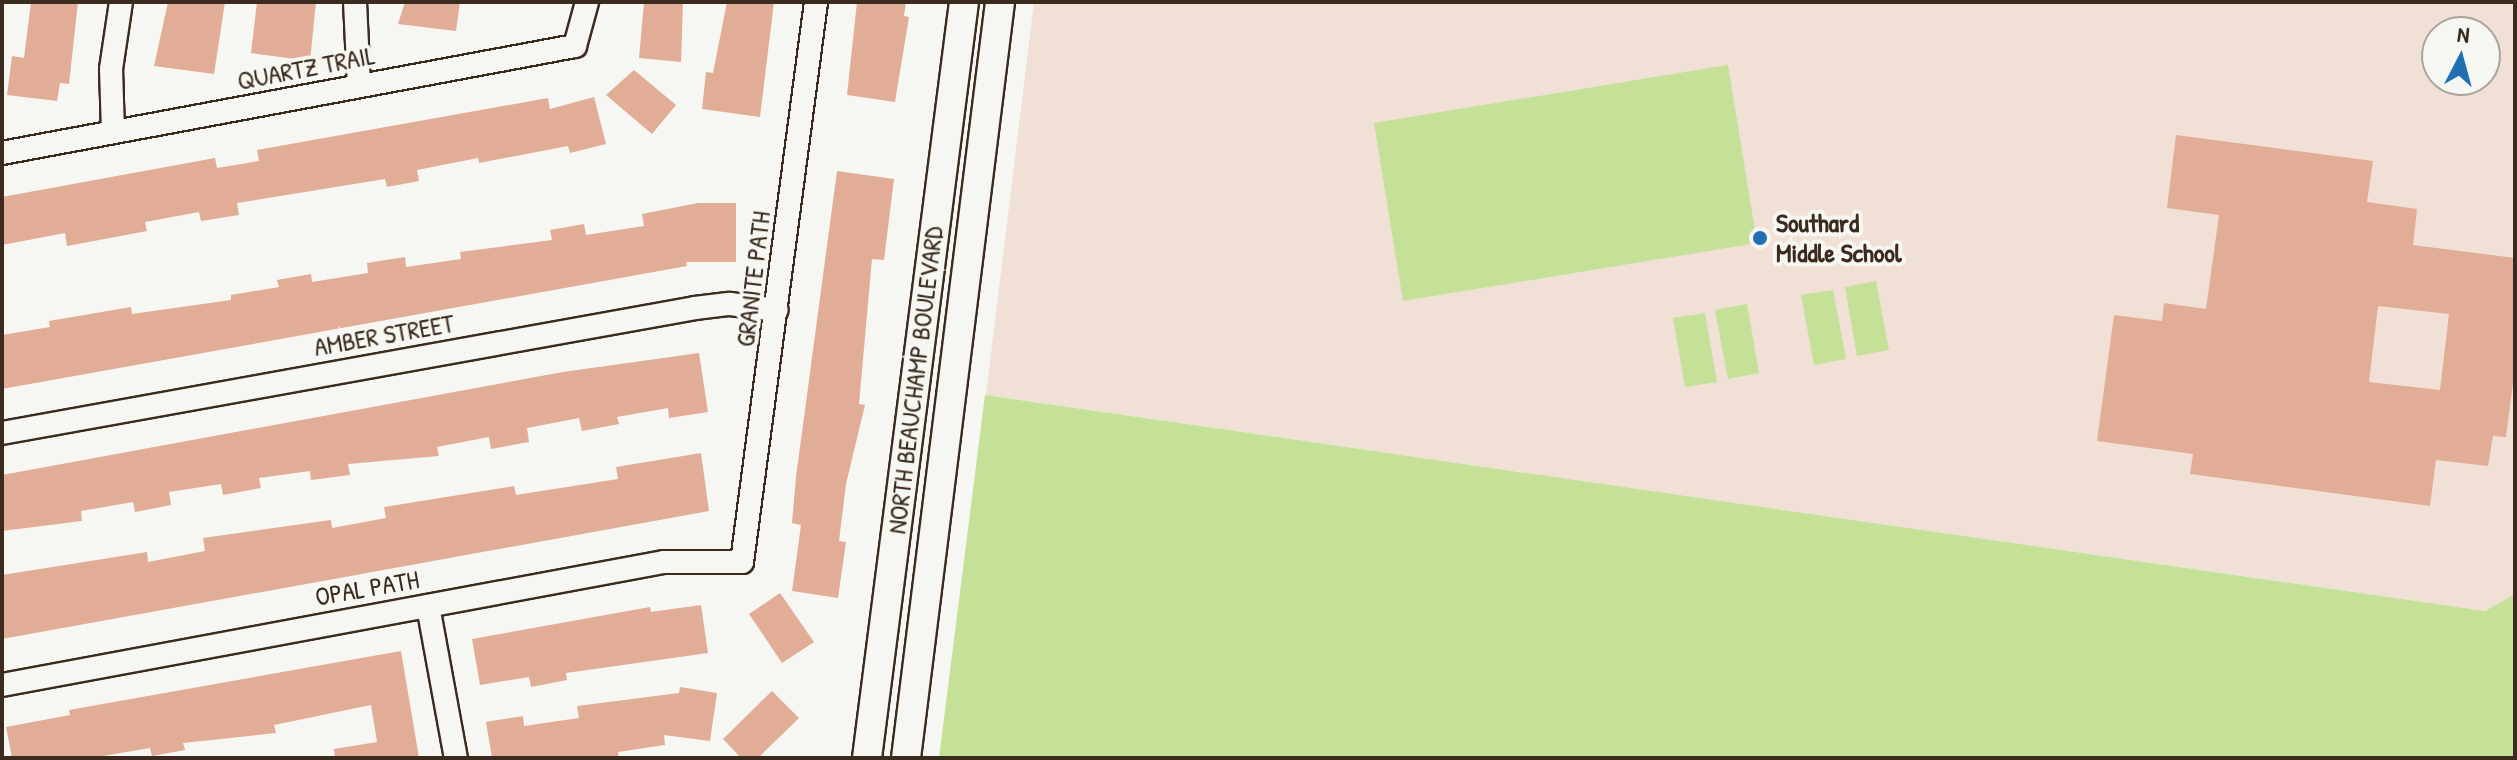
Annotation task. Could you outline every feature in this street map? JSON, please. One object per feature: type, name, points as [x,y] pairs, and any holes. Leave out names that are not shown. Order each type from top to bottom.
[{"type":"street","points":[[113,132],[111,69],[121,2]]},
{"type":"street","points":[[355,2],[359,86]]},
{"type":"street","name":"QUARTZ TRAIL","points":[[2,153],[575,46],[587,2]]},
{"type":"street","name":"GRANITE PATH","points":[[742,562],[816,2]]},
{"type":"street","name":"NORTH BEAUCHAMP BOULEVARD","points":[[867,758],[964,2]]},
{"type":"street","name":"NORTH BEAUCHAMP BOULEVARD","points":[[906,758],[1000,2]]},
{"type":"street","name":"AMBER STREET","points":[[2,433],[695,308],[730,304],[777,310]]},
{"type":"street","name":"OPAL PATH","points":[[2,685],[687,558],[742,562]]},
{"type":"street","points":[[428,606],[456,758]]},
{"type":"shaded area","name":"Southard Middle School","points":[[1034,2],[2515,2],[2515,594],[2485,611],[986,395]]},
{"type":"green space","points":[[1728,65],[1757,243],[1403,301],[1374,123]]},
{"type":"green space","points":[[1876,281],[1889,350],[1857,356],[1845,287]]},
{"type":"green space","points":[[1833,290],[1846,359],[1814,365],[1801,295]]},
{"type":"green space","points":[[1747,304],[1759,373],[1728,379],[1715,310]]},
{"type":"green space","points":[[1705,313],[1717,382],[1685,387],[1673,318]]},
{"type":"green space","points":[[985,395],[2485,611],[2515,594],[2515,758],[939,758]]},
{"type":"building","points":[[31,2],[78,2],[69,84],[60,83],[57,101],[7,95],[12,56],[24,58]]},
{"type":"building","points":[[168,2],[225,2],[214,74],[154,66]]},
{"type":"building","points":[[257,2],[316,2],[310,61],[251,53]]},
{"type":"building","points":[[405,2],[460,2],[456,31],[398,24]]},
{"type":"building","points":[[644,2],[683,2],[681,62],[639,58]]},
{"type":"building","points":[[727,2],[774,2],[760,117],[702,109],[706,72],[713,73]]},
{"type":"building","points":[[857,2],[906,2],[904,16],[909,17],[895,102],[847,95]]},
{"type":"building","points":[[634,70],[676,105],[652,134],[606,95]]},
{"type":"building","points":[[594,97],[606,144],[570,153],[568,146],[479,163],[478,158],[417,170],[419,181],[387,187],[385,179],[237,203],[239,215],[201,221],[199,212],[145,222],[147,231],[67,246],[65,233],[2,245],[2,197],[215,158],[217,168],[259,161],[257,150],[548,98],[550,109]]},
{"type":"building","points":[[2176,135],[2373,161],[2367,202],[2417,209],[2413,245],[2515,258],[2515,368],[2506,437],[2493,436],[2488,466],[2436,460],[2430,506],[2190,474],[2193,454],[2097,441],[2114,315],[2162,321],[2164,303],[2206,309],[2219,215],[2167,208]],"holes":[[[2378,306],[2449,314],[2440,390],[2369,382]]]},
{"type":"building","points":[[837,171],[894,179],[884,260],[872,259],[859,404],[865,405],[846,484],[839,541],[846,542],[838,598],[792,591],[801,525],[792,523],[796,477]]},
{"type":"building","points":[[698,203],[736,203],[736,262],[686,262],[687,266],[2,389],[2,335],[50,327],[49,321],[131,307],[132,314],[231,300],[231,295],[279,287],[277,280],[311,274],[312,282],[368,273],[367,263],[405,257],[406,267],[461,259],[460,252],[552,240],[550,230],[584,224],[586,235],[644,226],[642,214]]},
{"type":"building","points":[[699,353],[708,412],[669,418],[668,408],[617,417],[619,424],[582,431],[579,418],[527,428],[529,442],[491,449],[489,437],[437,447],[439,456],[348,464],[350,475],[311,480],[310,471],[259,478],[261,488],[223,495],[221,484],[169,492],[171,505],[135,512],[133,502],[81,511],[82,521],[2,531],[2,475],[563,372]]},
{"type":"building","points":[[701,453],[709,511],[2,639],[2,575],[147,552],[148,562],[205,551],[203,538],[331,520],[332,528],[386,518],[384,507],[514,486],[516,495],[618,479],[616,467]]},
{"type":"building","points":[[780,593],[814,642],[782,663],[749,614]]},
{"type":"building","points":[[701,605],[708,653],[566,673],[567,680],[531,687],[529,677],[480,685],[472,639],[650,607],[651,612]]},
{"type":"building","points":[[401,651],[419,758],[335,758],[334,749],[377,742],[371,705],[274,725],[276,733],[183,743],[185,750],[152,756],[150,748],[103,756],[12,758],[6,727],[70,715],[69,710]]},
{"type":"building","points":[[680,687],[717,693],[710,741],[664,735],[665,745],[618,752],[619,758],[492,758],[486,722],[523,716],[524,726],[579,718],[577,706],[679,693]]},
{"type":"building","points":[[772,691],[799,718],[758,758],[741,758],[723,739]]},
{"type":"place","name":"Southard Middle School","points":[[1760,238]]}]
